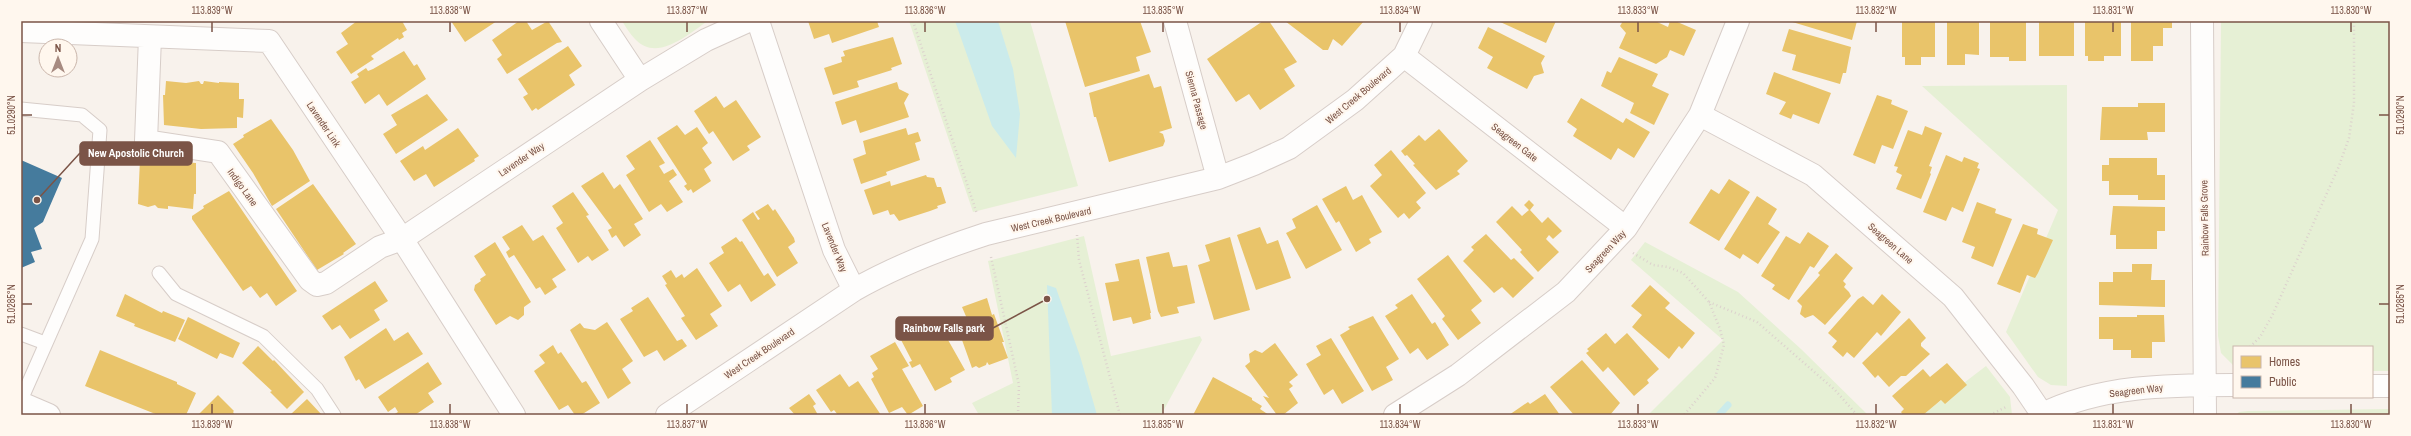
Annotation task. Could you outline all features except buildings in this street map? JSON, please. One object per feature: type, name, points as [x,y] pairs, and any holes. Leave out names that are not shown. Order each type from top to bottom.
[{"type":"street","points":[[601,21],[640,80]]},
{"type":"street","name":"Lavender Way","points":[[402,239],[640,80],[706,40],[748,21]]},
{"type":"street","name":"Lavender Way","points":[[758,21],[834,250],[854,290]]},
{"type":"street","name":"Sienna Passage","points":[[1175,21],[1218,178]]},
{"type":"street","name":"West Creek Boulevard","points":[[667,415],[854,290],[896,268],[986,234],[1218,178],[1254,164],[1288,148],[1355,100],[1404,56],[1421,21]]},
{"type":"street","name":"Seagreen Way","points":[[1394,415],[1458,375],[1566,292],[1626,228],[1700,116],[1738,21]]},
{"type":"street","name":"Rainbow Falls Grove","points":[[2202,21],[2205,415]]},
{"type":"street","name":"Lavender Link","points":[[21,31],[269,41],[402,239],[514,415]]},
{"type":"street","name":"Indigo Lane","points":[[150,37],[146,142],[218,152],[310,280],[317,285],[326,283],[380,247],[402,239]]},
{"type":"street","name":"Seagreen Gate","points":[[1404,56],[1626,228]]},
{"type":"street","name":"Seagreen Lane","points":[[1700,116],[1813,175],[1953,297],[2023,386],[2042,415]]},
{"type":"street","name":"Seagreen Way","points":[[2042,415],[2076,402],[2128,390],[2205,385],[2233,385]]},
{"type":"street","points":[[2373,386],[2390,386]]},
{"type":"street","points":[[21,403],[49,415]]},
{"type":"lane","points":[[21,109],[82,115],[100,130],[92,239],[21,400]]},
{"type":"lane","points":[[159,273],[176,294],[263,336],[317,389],[334,415]]},
{"type":"lane","points":[[21,334],[45,344]]},
{"type":"path","points":[[913,21],[978,216]]},
{"type":"path","points":[[2251,346],[2260,337],[2272,316],[2339,166],[2348,138],[2354,103],[2354,21]]},
{"type":"path","points":[[1077,235],[1079,260],[1120,415]]},
{"type":"path","points":[[1632,252],[1653,265],[1668,267],[1683,273],[1709,302],[1720,329],[1724,345],[1715,378],[1684,415]]},
{"type":"path","points":[[991,257],[1019,385],[1018,415]]},
{"type":"path","points":[[1709,302],[1757,322],[1835,390],[1857,415]]},
{"type":"path","points":[[1990,415],[2006,407]]},
{"type":"green space","points":[[622,21],[708,21],[672,44],[653,48],[644,46],[635,39]]},
{"type":"green space","points":[[909,21],[1030,21],[1078,186],[973,212]]},
{"type":"green space","points":[[2221,21],[2390,21],[2390,371],[2373,371],[2373,346],[2233,346],[2233,365],[2221,353],[2218,336]]},
{"type":"green space","points":[[2067,85],[2067,386],[2051,385],[2038,377],[2006,332],[2058,210],[1922,86]]},
{"type":"green space","points":[[1084,236],[1111,356],[1200,336],[1202,340],[1161,415],[979,415],[972,403],[1013,383],[988,261]]},
{"type":"green space","points":[[1645,242],[1738,292],[1801,349],[1868,415],[1648,415],[1723,340],[1631,260]]},
{"type":"green space","points":[[1986,366],[2010,397],[2012,415],[1922,415]]},
{"type":"green space","points":[[2390,409],[2390,415],[2236,415],[2239,412],[2248,411]]},
{"type":"water","points":[[955,21],[998,21],[1013,69],[1020,114],[1016,158],[992,126]]},
{"type":"water","points":[[1047,285],[1056,288],[1080,356],[1097,415],[1052,415]]},
{"type":"waterway","points":[[1719,415],[1728,405]]},
{"type":"place","name":"New Apostolic Church","points":[[37,200]]},
{"type":"place","name":"Rainbow Falls park","points":[[1047,299]]}]
